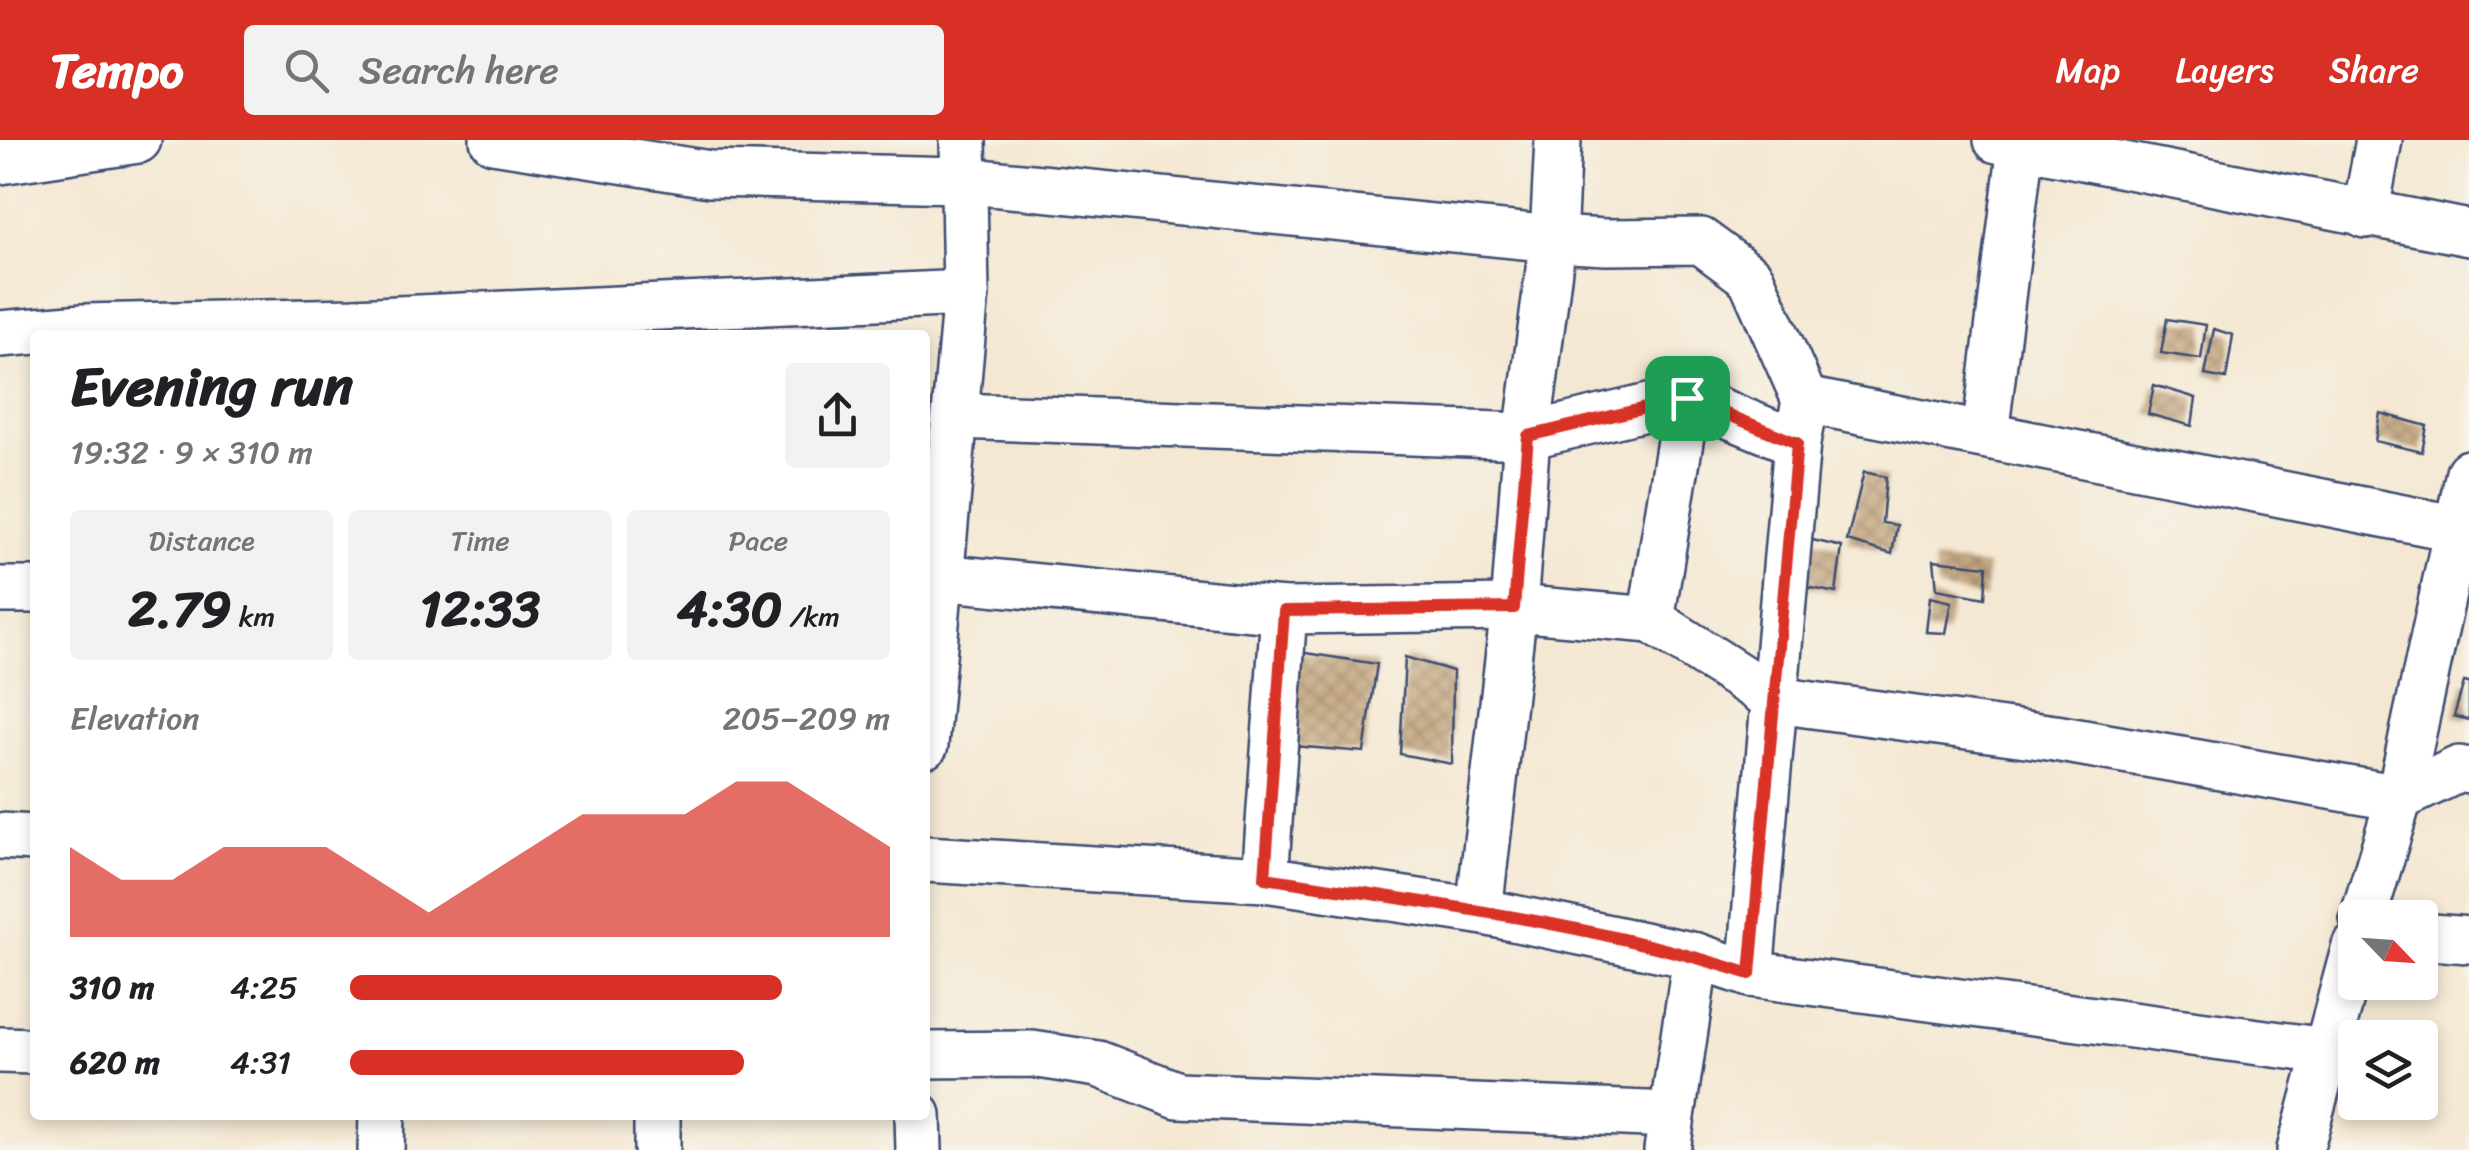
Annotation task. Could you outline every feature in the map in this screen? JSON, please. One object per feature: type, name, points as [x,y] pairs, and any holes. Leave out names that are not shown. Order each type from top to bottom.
[{"type":"street","points":[[0,161],[138,140]]},
{"type":"street","points":[[493,140],[710,157],[962,160],[1552,239],[1701,241],[1751,278],[1801,421],[1750,974]]},
{"type":"street","points":[[1479,911],[1552,239],[1558,140]]},
{"type":"street","points":[[2365,215],[2379,140]]},
{"type":"street","points":[[1985,435],[2009,142],[2469,233]]},
{"type":"street","points":[[930,686],[939,577],[935,506],[956,416],[966,294],[962,160]]},
{"type":"street","points":[[47,330],[354,328],[966,294]]},
{"type":"street","points":[[0,334],[30,331]]},
{"type":"street","points":[[956,416],[1528,436],[1687,398],[1801,421],[1985,435],[2462,529]]},
{"type":"street","points":[[1650,620],[1687,398]]},
{"type":"street","points":[[2368,900],[2399,798],[2462,529],[2469,472]]},
{"type":"street","points":[[939,577],[1284,611],[1514,608],[1650,620],[1776,700],[2056,738],[2399,798],[2459,768],[2469,771]]},
{"type":"street","points":[[0,590],[30,590]]},
{"type":"street","points":[[1265,878],[1284,611]]},
{"type":"street","points":[[0,836],[30,838]]},
{"type":"street","points":[[930,859],[1265,878],[1479,911],[1696,956],[1750,974],[2326,1051]]},
{"type":"street","points":[[2438,937],[2469,940]]},
{"type":"street","points":[[930,1055],[1032,1054],[1098,1064],[1178,1094],[1670,1132],[1696,956]]},
{"type":"street","points":[[2300,1150],[2340,1000]]},
{"type":"street","points":[[0,1050],[30,1052]]},
{"type":"street","points":[[382,1120],[382,1150]]},
{"type":"street","points":[[657,1120],[658,1150]]},
{"type":"street","points":[[918,1120],[919,1150]]},
{"type":"building","points":[[2167,319],[2206,325],[2201,359],[2161,353]]},
{"type":"building","points":[[2214,329],[2233,335],[2226,379],[2205,375]]},
{"type":"building","points":[[2154,385],[2196,398],[2192,426],[2148,414]]},
{"type":"building","points":[[2380,413],[2427,426],[2422,452],[2375,441]]},
{"type":"building","points":[[1864,472],[1886,477],[1882,523],[1897,525],[1892,554],[1847,541]]},
{"type":"building","points":[[1800,537],[1842,547],[1836,593],[1797,585]]},
{"type":"building","points":[[1934,560],[1987,566],[1985,598],[1937,589]]},
{"type":"building","points":[[1930,597],[1952,602],[1946,633],[1926,632]]},
{"type":"building","points":[[1299,652],[1377,664],[1364,752],[1294,746]]},
{"type":"building","points":[[1405,657],[1453,671],[1452,764],[1400,754]]},
{"type":"building","points":[[2464,682],[2469,683],[2469,720],[2454,716]]},
{"type":"route","points":[[1687,398],[1797,443],[1750,974],[1696,956],[1479,911],[1265,878],[1284,611],[1514,608],[1528,436],[1687,398]]}]
